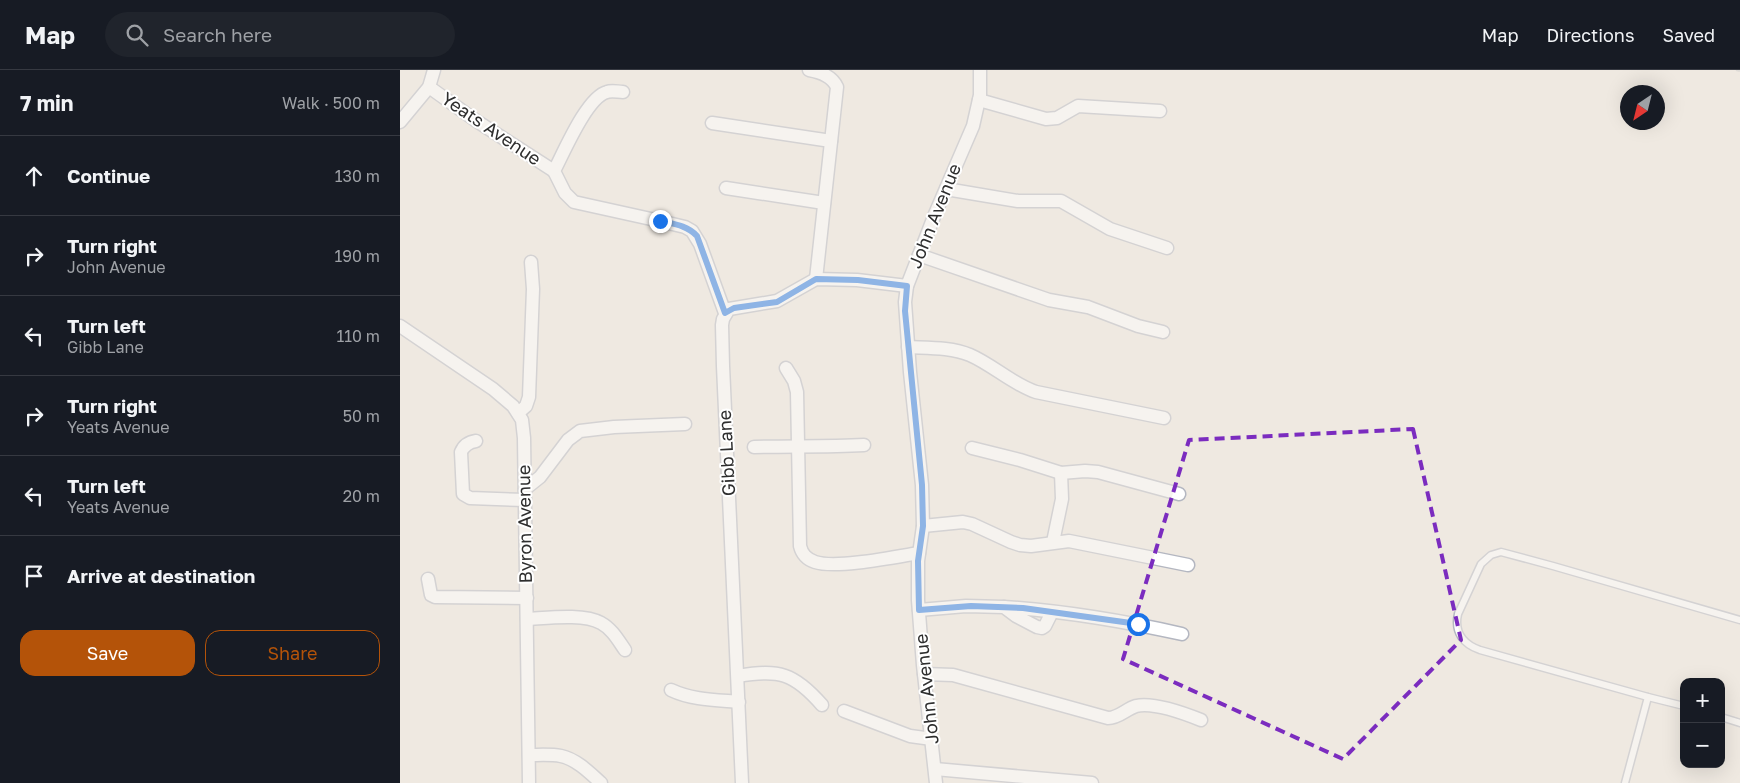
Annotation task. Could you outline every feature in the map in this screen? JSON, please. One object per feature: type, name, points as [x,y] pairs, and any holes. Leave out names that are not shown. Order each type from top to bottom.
[{"type":"street","points":[[400,122],[429,86],[434,70]]},
{"type":"street","points":[[813,70],[832,80],[836,87],[816,279]]},
{"type":"street","name":"John Avenue","points":[[936,783],[919,610],[919,553],[923,526],[922,485],[905,302],[907,286],[973,126],[979,100],[980,70]]},
{"type":"street","name":"Yeats Avenue","points":[[429,86],[475,120],[554,170],[564,193],[574,202],[660,221],[692,231],[700,244],[725,313]]},
{"type":"street","name":"Yeats Avenue","points":[[554,170],[588,107],[597,97],[608,91],[623,92]]},
{"type":"street","points":[[979,100],[1046,119],[1057,118],[1078,106],[1160,111]]},
{"type":"street","points":[[712,123],[831,141]]},
{"type":"street","points":[[726,188],[824,203]]},
{"type":"street","points":[[946,189],[1024,201],[1061,201],[1110,229],[1167,248]]},
{"type":"street","points":[[919,255],[1048,300],[1088,306],[1138,326],[1163,332]]},
{"type":"street","points":[[400,326],[493,389],[518,413],[526,406],[529,397],[533,289],[531,262]]},
{"type":"street","points":[[725,313],[734,308],[777,302],[816,279],[858,280],[907,286]]},
{"type":"street","name":"Gibb Lane","points":[[725,313],[722,325],[722,349],[742,783]]},
{"type":"street","points":[[908,347],[951,350],[970,355],[1025,388],[1036,392],[1164,418]]},
{"type":"street","points":[[786,368],[794,381],[797,392],[800,546],[804,555],[816,563],[833,564],[919,553]]},
{"type":"street","name":"Byron Avenue","points":[[518,413],[523,427],[525,494],[529,783]]},
{"type":"street","points":[[476,441],[464,446],[461,452],[463,494],[470,498],[525,494],[568,440],[580,431],[614,427],[685,424]]},
{"type":"street","points":[[754,447],[798,446],[815,448],[864,445]]},
{"type":"street","points":[[972,448],[1061,473],[1098,472],[1180,494]]},
{"type":"street","points":[[1053,542],[1062,499],[1061,473]]},
{"type":"street","points":[[923,526],[963,522],[972,524],[1016,544],[1031,546],[1053,542],[1069,542],[1188,565]]},
{"type":"street","points":[[428,579],[431,595],[435,597],[526,598]]},
{"type":"street","points":[[919,610],[971,606],[1004,607],[1016,616],[1040,627],[1044,626],[1052,612],[1138,624],[1182,634]]},
{"type":"street","points":[[527,619],[593,619],[608,628],[625,650]]},
{"type":"street","points":[[738,676],[767,673],[785,676],[805,686],[822,705]]},
{"type":"street","points":[[924,674],[953,675],[1108,718],[1115,717],[1138,706],[1176,711],[1201,720]]},
{"type":"street","points":[[672,690],[683,696],[738,702]]},
{"type":"street","points":[[844,711],[910,736],[932,739]]},
{"type":"street","points":[[529,754],[566,758],[580,765],[601,783]]},
{"type":"street","points":[[935,769],[1092,783]]},
{"type":"lane","points":[[1680,705],[1648,698],[1480,650],[1469,645],[1459,634],[1456,623],[1458,614],[1481,564],[1491,555],[1501,552],[1740,620]]},
{"type":"lane","points":[[1625,783],[1648,698]]},
{"type":"lane","points":[[1725,718],[1740,723]]},
{"type":"path","points":[[1736,70],[1740,71]]},
{"type":"highlighted area","points":[[1413,429],[1461,640],[1343,759],[1123,659],[1189,440]]},
{"type":"route","points":[[660,221],[685,227],[697,236],[725,313],[729,309],[777,302],[816,279],[835,278],[907,286],[905,311],[922,485],[923,526],[918,561],[919,610],[971,606],[1023,608],[1138,624]]}]
